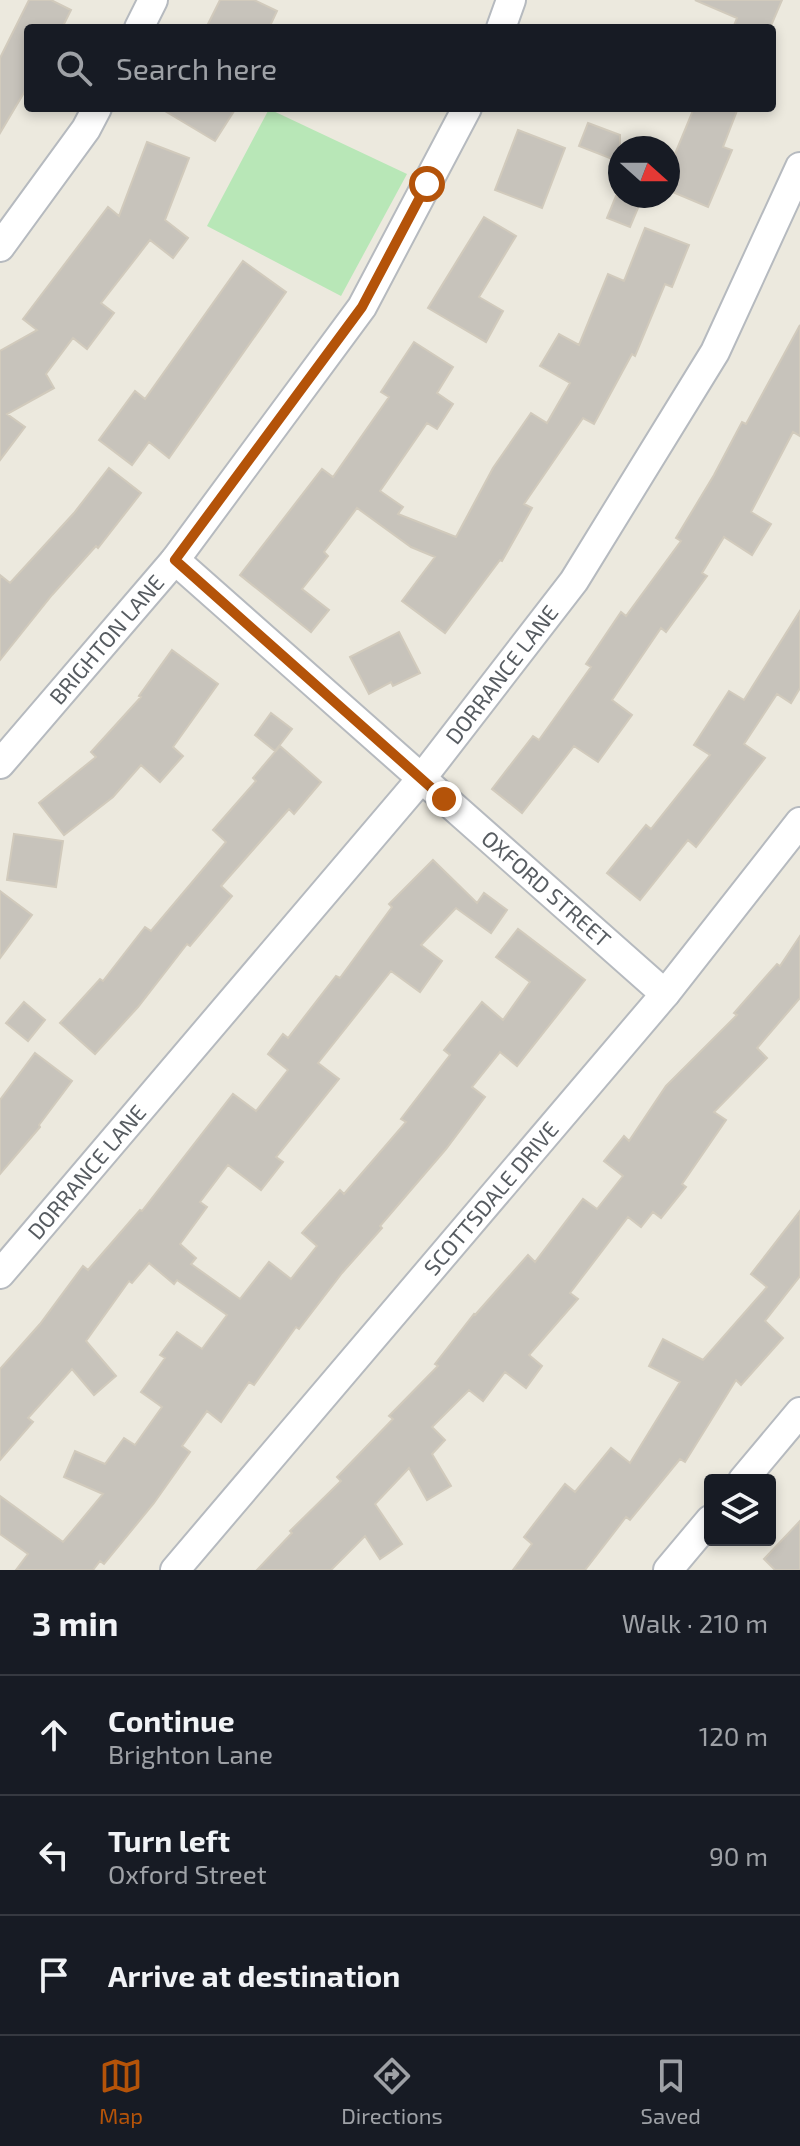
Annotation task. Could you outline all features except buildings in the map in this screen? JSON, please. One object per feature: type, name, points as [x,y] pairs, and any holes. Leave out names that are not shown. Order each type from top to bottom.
[{"type":"street","points":[[141,24],[153,0]]},
{"type":"street","points":[[502,24],[511,0]]},
{"type":"street","points":[[0,247],[86,129],[95,112]]},
{"type":"street","name":"BRIGHTON LANE","points":[[0,764],[175,560],[362,307],[465,112]]},
{"type":"street","name":"DORRANCE LANE","points":[[0,1274],[421,779],[574,581],[715,352],[800,167]]},
{"type":"street","name":"OXFORD STREET","points":[[175,560],[665,994]]},
{"type":"street","name":"SCOTTSDALE DRIVE","points":[[175,1570],[665,994],[800,822]]},
{"type":"street","points":[[748,1474],[800,1412]]},
{"type":"street","points":[[668,1570],[704,1527]]},
{"type":"green space","points":[[267,112],[275,112],[407,174],[341,296],[207,226]]},
{"type":"route","points":[[427,184],[362,307],[175,560],[444,799]]}]
